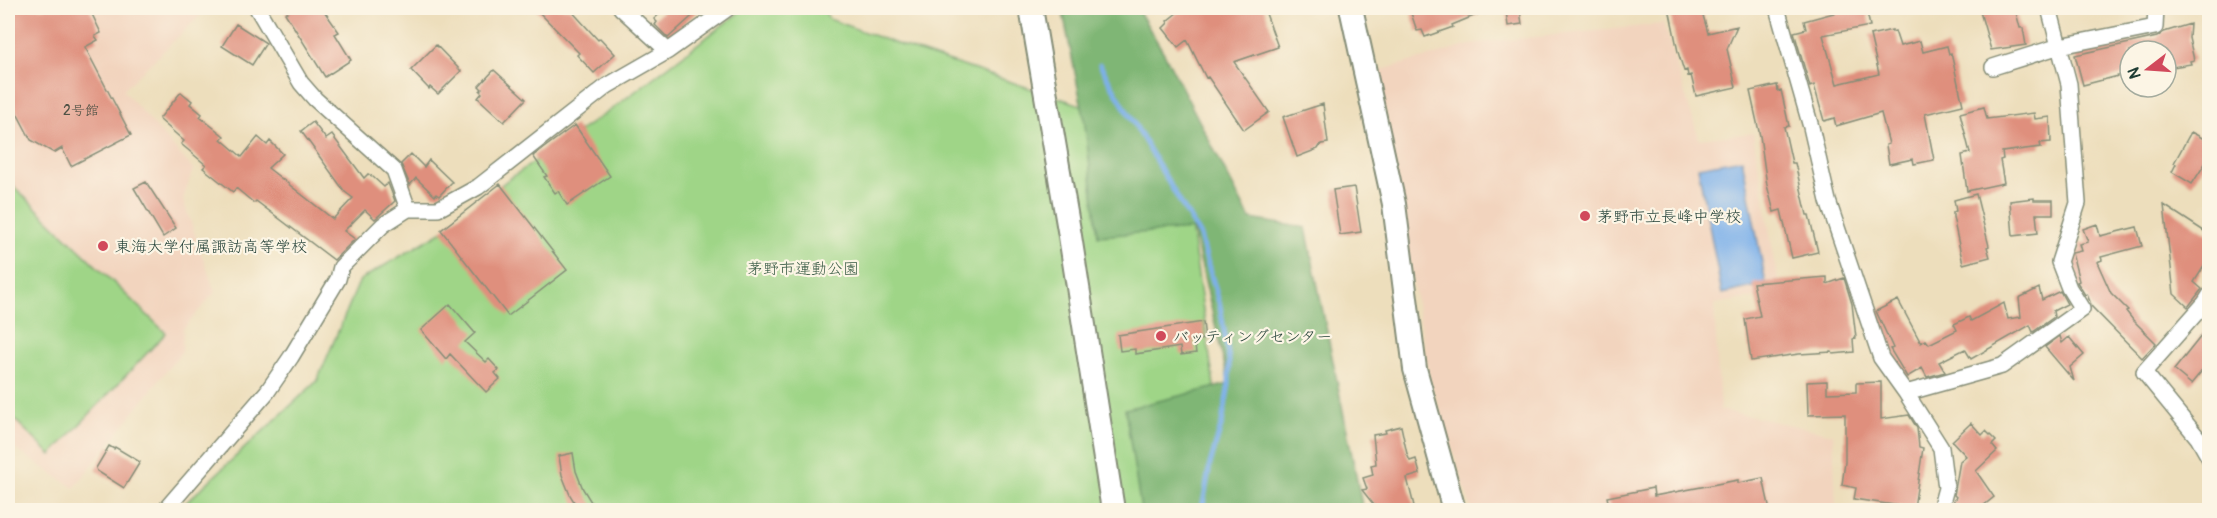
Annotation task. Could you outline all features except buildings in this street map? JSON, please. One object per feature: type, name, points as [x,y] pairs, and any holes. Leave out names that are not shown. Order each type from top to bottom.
[{"type":"street","points":[[257,8],[301,83],[394,170],[408,209]]},
{"type":"street","points":[[621,8],[668,51]]},
{"type":"street","points":[[165,510],[267,392],[338,279],[341,267],[384,225],[408,209],[438,209],[478,187],[607,86],[668,51],[726,8]]},
{"type":"street","points":[[1031,8],[1113,510]]},
{"type":"street","points":[[1351,8],[1394,204],[1415,369],[1454,510]]},
{"type":"street","points":[[1777,8],[1811,127],[1828,201],[1881,358],[1941,448],[1946,488],[1940,510]]},
{"type":"street","points":[[1906,393],[2002,366],[2082,309],[2069,288],[2059,262],[2078,203],[2069,84],[2049,8]]},
{"type":"street","points":[[1993,67],[2060,46],[2155,27],[2156,8]]},
{"type":"street","points":[[2210,295],[2144,372],[2198,438],[2210,459]]},
{"type":"shaded area","name":"東海大学付属諏訪高等学校","points":[[8,8],[208,8],[123,90],[193,169],[183,200],[215,292],[183,329],[182,351],[74,488],[8,444]]},
{"type":"shaded area","name":"茅野市立長峰中学校","points":[[1663,24],[1699,139],[1753,133],[1780,293],[1714,304],[1720,410],[1833,434],[1836,510],[1472,510],[1429,376],[1378,71],[1477,43]]},
{"type":"green space","name":"茅野市運動公園","points":[[745,8],[823,8],[829,19],[905,47],[1178,137],[1232,510],[178,510],[317,381],[360,280],[453,225],[506,181],[612,109]]},
{"type":"green space","points":[[1062,8],[1137,8],[1164,53],[1250,219],[1306,228],[1363,510],[1141,510],[1125,409],[1229,384],[1193,229],[1098,236],[1084,117]]},
{"type":"green space","points":[[8,181],[166,333],[51,455],[8,413]]},
{"type":"water","points":[[1742,159],[1766,284],[1722,294],[1698,167]]},
{"type":"waterway","points":[[1100,65],[1200,236],[1220,306],[1229,360],[1229,384],[1222,423],[1210,464],[1202,510]]},
{"type":"place","name":"茅野市立長峰中学校","points":[[1585,216]]},
{"type":"place","name":"東海大学付属諏訪高等学校","points":[[103,246]]},
{"type":"place","name":"バッティングセンター","points":[[1161,336]]}]
